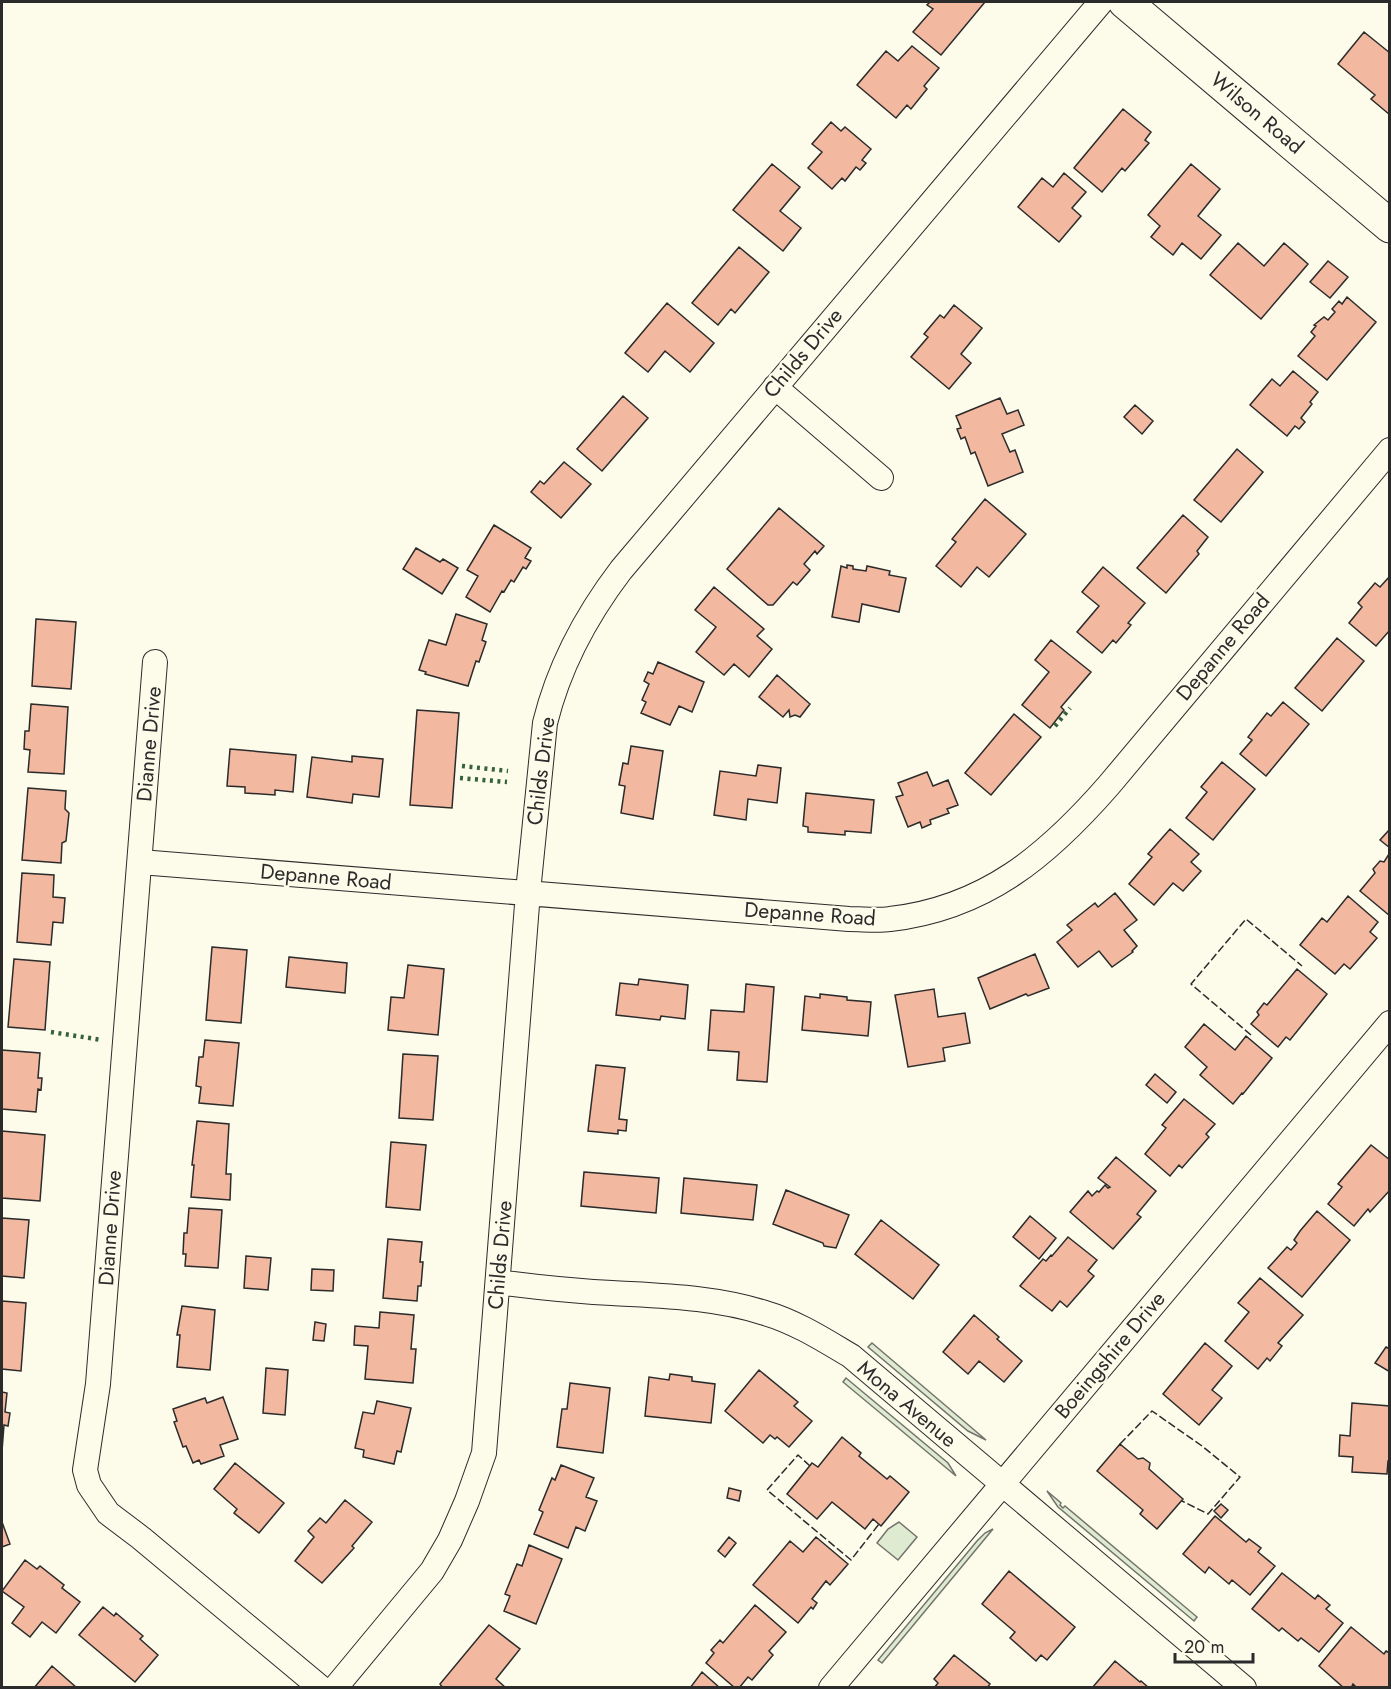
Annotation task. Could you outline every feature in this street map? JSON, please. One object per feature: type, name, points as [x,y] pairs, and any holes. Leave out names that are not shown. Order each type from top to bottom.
[{"type":"street","name":"Childs Drive","points":[[335,1688],[432,1571],[450,1540],[484,1453],[528,892],[544,723],[550,701],[573,645],[600,598],[621,570],[1101,2]]},
{"type":"street","name":"Wilson Road","points":[[1125,2],[1389,226]]},
{"type":"street","points":[[775,387],[881,478]]},
{"type":"street","name":"Depanne Road","points":[[140,862],[867,920],[890,919],[945,907],[984,891],[1021,870],[1096,799],[1389,450]]},
{"type":"street","name":"Dianne Drive","points":[[155,662],[98,1383],[85,1470],[89,1485],[108,1514],[159,1552],[321,1688]]},
{"type":"street","name":"Boeingshire Drive","points":[[831,1688],[1389,1023]]},
{"type":"street","name":"Mona Avenue","points":[[498,1282],[611,1293],[671,1295],[738,1305],[768,1313],[823,1339],[850,1356],[1244,1688]]},
{"type":"green space","points":[[872,1343],[986,1440],[968,1431],[868,1347]]},
{"type":"green space","points":[[846,1378],[948,1463],[956,1476],[843,1382]]},
{"type":"green space","points":[[1047,1491],[1061,1503],[1063,1508],[1065,1506],[1197,1617],[1194,1621],[1058,1507]]},
{"type":"green space","points":[[899,1522],[917,1537],[898,1560],[877,1543],[888,1529]]},
{"type":"green space","points":[[993,1529],[882,1663],[878,1660],[977,1541]]},
{"type":"building","points":[[930,2],[985,2],[941,55],[913,32],[933,9],[927,5]]},
{"type":"building","points":[[1364,32],[1390,53],[1390,115],[1371,99],[1375,95],[1338,64]]},
{"type":"building","points":[[912,46],[939,68],[924,86],[927,89],[911,109],[907,105],[896,118],[857,85],[886,51],[898,61]]},
{"type":"building","points":[[1123,109],[1151,132],[1145,140],[1149,143],[1125,171],[1122,168],[1102,192],[1074,168]]},
{"type":"building","points":[[831,122],[841,131],[845,127],[871,149],[862,160],[866,163],[860,170],[856,167],[845,181],[842,178],[832,189],[808,168],[822,152],[812,144]]},
{"type":"building","points":[[772,164],[800,187],[780,211],[801,228],[783,251],[733,210]]},
{"type":"building","points":[[1191,164],[1220,189],[1198,216],[1221,235],[1201,259],[1182,243],[1173,255],[1151,237],[1160,226],[1148,215]]},
{"type":"building","points":[[1064,173],[1086,192],[1072,208],[1081,216],[1059,242],[1018,207],[1042,178],[1053,187]]},
{"type":"building","points":[[1238,243],[1264,266],[1284,243],[1308,264],[1261,319],[1210,275]]},
{"type":"building","points":[[739,247],[769,272],[735,313],[731,309],[718,325],[692,303]]},
{"type":"building","points":[[1328,261],[1348,277],[1330,298],[1310,282]]},
{"type":"building","points":[[1347,297],[1376,322],[1327,380],[1298,356],[1315,336],[1311,332],[1316,326],[1314,325],[1324,317],[1328,320],[1335,312],[1332,309],[1339,301],[1342,304]]},
{"type":"building","points":[[667,303],[714,343],[690,372],[665,351],[648,372],[625,353]]},
{"type":"building","points":[[954,305],[982,328],[961,354],[971,363],[949,389],[911,357],[928,337],[924,334],[940,315],[944,318]]},
{"type":"building","points":[[1293,371],[1318,392],[1301,418],[1305,422],[1299,429],[1295,426],[1287,436],[1250,405],[1272,379],[1280,386]]},
{"type":"building","points":[[623,396],[648,418],[602,471],[577,449]]},
{"type":"building","points":[[1000,398],[1007,414],[1018,410],[1024,425],[1002,434],[1010,452],[1015,450],[1023,472],[988,486],[975,452],[971,454],[965,437],[961,439],[957,429],[961,428],[956,416]]},
{"type":"building","points":[[1135,405],[1153,421],[1142,434],[1124,417]]},
{"type":"building","points":[[1237,449],[1263,472],[1221,522],[1194,500]]},
{"type":"building","points":[[564,462],[591,484],[561,518],[531,492],[540,481],[544,484]]},
{"type":"building","points":[[985,499],[1026,534],[989,577],[977,567],[961,587],[936,566],[956,542],[952,539]]},
{"type":"building","points":[[779,508],[824,546],[817,554],[815,551],[804,564],[810,570],[797,585],[793,582],[773,605],[768,605],[727,569]]},
{"type":"building","points":[[1183,515],[1208,537],[1197,551],[1199,554],[1166,593],[1137,568]]},
{"type":"building","points":[[494,525],[531,548],[525,558],[531,561],[526,569],[523,567],[514,582],[511,580],[504,592],[502,591],[490,612],[466,597],[478,576],[467,570]]},
{"type":"building","points":[[416,548],[440,562],[443,559],[458,568],[442,594],[403,569]]},
{"type":"building","points":[[847,565],[853,566],[853,569],[866,571],[867,566],[890,571],[889,575],[906,578],[899,612],[862,604],[859,622],[832,617],[841,566],[847,568]]},
{"type":"building","points":[[1103,567],[1145,603],[1128,623],[1131,625],[1116,643],[1113,640],[1102,653],[1077,632],[1099,606],[1082,592]]},
{"type":"building","points":[[1390,576],[1390,630],[1376,646],[1349,623],[1362,607],[1358,603],[1375,583],[1380,587]]},
{"type":"building","points":[[714,587],[764,629],[757,636],[772,649],[749,677],[734,664],[724,675],[696,652],[716,627],[695,610]]},
{"type":"building","points":[[456,614],[487,624],[482,640],[486,642],[479,662],[476,661],[468,686],[425,674],[426,672],[419,670],[429,640],[446,645]]},
{"type":"building","points":[[36,619],[76,622],[71,689],[32,686]]},
{"type":"building","points":[[1337,638],[1364,661],[1322,711],[1295,688]]},
{"type":"building","points":[[1051,640],[1091,672],[1061,707],[1064,710],[1050,728],[1022,705],[1049,672],[1035,660]]},
{"type":"building","points":[[658,662],[704,682],[692,712],[679,706],[670,725],[641,713],[646,702],[642,700],[649,684],[644,681],[648,672],[653,674]]},
{"type":"building","points":[[777,675],[810,704],[800,717],[795,715],[790,717],[789,710],[783,717],[759,697]]},
{"type":"building","points":[[1283,702],[1309,724],[1266,776],[1240,754],[1252,740],[1248,737],[1267,713],[1271,716]]},
{"type":"building","points":[[31,704],[68,707],[64,774],[28,772],[30,750],[24,749],[25,731],[29,731]]},
{"type":"building","points":[[417,710],[459,713],[452,808],[410,805]]},
{"type":"building","points":[[1014,714],[1041,737],[991,795],[965,773]]},
{"type":"building","points":[[631,746],[663,751],[653,819],[621,813],[625,786],[619,785],[623,763],[628,764]]},
{"type":"building","points":[[230,749],[296,755],[293,792],[275,790],[275,795],[245,793],[245,787],[227,786]]},
{"type":"building","points":[[352,756],[383,759],[379,797],[353,794],[352,803],[307,797],[312,757],[352,762]]},
{"type":"building","points":[[1222,762],[1255,789],[1213,840],[1186,818],[1207,792],[1201,787]]},
{"type":"building","points":[[758,765],[781,768],[777,803],[748,799],[746,820],[714,815],[720,771],[756,776]]},
{"type":"building","points":[[927,772],[933,786],[948,780],[958,805],[947,809],[949,813],[930,820],[931,824],[922,828],[920,822],[908,827],[896,797],[903,795],[898,783]]},
{"type":"building","points":[[28,788],[66,791],[65,809],[69,813],[66,841],[62,843],[61,863],[22,860]]},
{"type":"building","points":[[806,793],[874,800],[871,833],[845,831],[845,835],[808,832],[808,827],[803,826]]},
{"type":"building","points":[[1170,829],[1199,854],[1191,862],[1201,871],[1183,891],[1173,883],[1154,905],[1129,884],[1152,857],[1148,854]]},
{"type":"building","points":[[1390,829],[1390,848],[1380,840]]},
{"type":"building","points":[[1389,854],[1390,916],[1360,891],[1375,873],[1373,869],[1380,861],[1384,862]]},
{"type":"building","points":[[22,873],[54,875],[53,897],[65,898],[63,923],[53,922],[51,945],[17,942]]},
{"type":"building","points":[[1115,893],[1137,920],[1124,930],[1137,946],[1133,952],[1112,967],[1099,951],[1078,967],[1057,942],[1072,930],[1067,925],[1095,903],[1098,907]]},
{"type":"building","points":[[1348,896],[1378,922],[1370,932],[1377,938],[1350,969],[1344,964],[1335,974],[1300,945],[1322,918],[1327,922]]},
{"type":"building","points":[[212,947],[247,950],[241,1023],[206,1020]]},
{"type":"building","points":[[1035,954],[1049,988],[1028,996],[1026,994],[990,1009],[978,978]]},
{"type":"building","points":[[289,957],[347,963],[345,993],[286,987]]},
{"type":"building","points":[[14,959],[50,962],[45,1030],[8,1027]]},
{"type":"building","points":[[408,965],[444,969],[438,1035],[388,1030],[391,997],[404,998]]},
{"type":"building","points":[[1297,969],[1327,994],[1290,1040],[1286,1037],[1278,1047],[1251,1024],[1259,1015],[1257,1012],[1264,1003],[1267,1005]]},
{"type":"building","points":[[639,979],[688,985],[685,1019],[661,1016],[660,1020],[616,1015],[620,983],[638,985]]},
{"type":"building","points":[[746,984],[774,987],[767,1082],[737,1080],[739,1052],[708,1050],[711,1010],[744,1012]]},
{"type":"building","points":[[934,989],[938,1017],[965,1013],[970,1043],[943,1048],[945,1061],[908,1067],[895,995]]},
{"type":"building","points":[[820,994],[871,1002],[868,1036],[802,1030],[805,996],[820,998]]},
{"type":"building","points":[[1204,1024],[1235,1050],[1246,1036],[1272,1058],[1233,1104],[1200,1075],[1207,1067],[1185,1047]]},
{"type":"building","points":[[205,1040],[239,1043],[233,1106],[199,1103],[201,1087],[196,1086],[199,1057],[203,1057]]},
{"type":"building","points":[[2,1050],[40,1053],[38,1078],[42,1078],[41,1090],[38,1089],[36,1112],[2,1109]]},
{"type":"building","points":[[403,1054],[438,1056],[433,1120],[399,1118]]},
{"type":"building","points":[[596,1065],[625,1068],[619,1119],[627,1120],[626,1131],[618,1130],[618,1134],[588,1131]]},
{"type":"building","points":[[1155,1074],[1176,1092],[1167,1103],[1146,1085]]},
{"type":"building","points":[[1184,1099],[1215,1124],[1206,1134],[1209,1137],[1182,1168],[1179,1165],[1170,1176],[1145,1154],[1166,1128],[1162,1125]]},
{"type":"building","points":[[197,1121],[229,1124],[226,1174],[231,1174],[230,1200],[191,1197]]},
{"type":"building","points":[[2,1131],[45,1135],[40,1201],[2,1198]]},
{"type":"building","points":[[391,1142],[426,1145],[420,1210],[386,1207]]},
{"type":"building","points":[[1371,1145],[1390,1160],[1390,1190],[1370,1212],[1368,1209],[1354,1226],[1328,1204],[1342,1187],[1338,1184]]},
{"type":"building","points":[[1116,1157],[1156,1191],[1137,1214],[1141,1217],[1113,1249],[1070,1212],[1088,1191],[1092,1196],[1105,1185],[1110,1187],[1098,1178]]},
{"type":"building","points":[[584,1172],[659,1178],[656,1213],[581,1206]]},
{"type":"building","points":[[684,1178],[757,1185],[753,1220],[681,1213]]},
{"type":"building","points":[[786,1190],[849,1215],[836,1248],[824,1246],[823,1243],[773,1224]]},
{"type":"building","points":[[189,1208],[222,1210],[218,1268],[185,1266],[184,1233],[187,1233]]},
{"type":"building","points":[[1317,1211],[1350,1240],[1302,1297],[1268,1268],[1287,1247],[1291,1250],[1297,1243],[1294,1240],[1300,1231]]},
{"type":"building","points":[[1030,1216],[1056,1238],[1039,1259],[1013,1237]]},
{"type":"building","points":[[2,1218],[29,1220],[24,1278],[2,1276]]},
{"type":"building","points":[[881,1220],[939,1265],[913,1299],[855,1254]]},
{"type":"building","points":[[1068,1237],[1097,1260],[1088,1271],[1094,1276],[1067,1307],[1060,1301],[1052,1311],[1020,1286],[1043,1259],[1046,1261],[1052,1256]]},
{"type":"building","points":[[388,1239],[422,1242],[421,1286],[418,1286],[417,1301],[383,1298]]},
{"type":"building","points":[[246,1256],[271,1258],[268,1290],[244,1288]]},
{"type":"building","points":[[312,1269],[334,1270],[333,1291],[311,1290]]},
{"type":"building","points":[[1260,1278],[1303,1315],[1278,1343],[1282,1346],[1270,1361],[1267,1358],[1258,1369],[1225,1341],[1249,1312],[1238,1303]]},
{"type":"building","points":[[2,1301],[26,1303],[21,1371],[2,1369]]},
{"type":"building","points":[[182,1306],[215,1310],[210,1370],[177,1367],[180,1335],[177,1335]]},
{"type":"building","points":[[380,1312],[414,1315],[411,1349],[416,1349],[413,1383],[365,1379],[368,1346],[354,1345],[355,1326],[379,1328]]},
{"type":"building","points":[[974,1315],[1022,1361],[1004,1382],[979,1361],[968,1374],[943,1352]]},
{"type":"building","points":[[315,1322],[326,1324],[324,1341],[313,1340]]},
{"type":"building","points":[[1205,1343],[1232,1366],[1212,1390],[1222,1398],[1199,1425],[1163,1394]]},
{"type":"building","points":[[1386,1347],[1390,1349],[1390,1372],[1375,1363]]},
{"type":"building","points":[[266,1368],[288,1370],[285,1415],[263,1413]]},
{"type":"building","points":[[759,1370],[798,1402],[794,1406],[812,1421],[789,1447],[777,1437],[775,1439],[770,1435],[763,1443],[725,1411]]},
{"type":"building","points":[[670,1374],[692,1377],[692,1381],[715,1384],[711,1423],[645,1416],[649,1377],[669,1380]]},
{"type":"building","points":[[570,1383],[610,1388],[603,1453],[557,1447],[562,1409],[567,1409]]},
{"type":"building","points":[[2,1392],[7,1393],[5,1412],[10,1413],[8,1426],[4,1425],[2,1451]]},
{"type":"building","points":[[223,1397],[238,1439],[220,1445],[224,1456],[201,1464],[199,1460],[193,1463],[186,1446],[183,1447],[174,1422],[177,1421],[173,1409],[205,1398],[207,1403]]},
{"type":"building","points":[[377,1401],[411,1408],[401,1452],[397,1451],[394,1464],[363,1457],[364,1450],[355,1448],[363,1412],[374,1414]]},
{"type":"building","points":[[1352,1403],[1390,1406],[1390,1461],[1388,1461],[1387,1474],[1352,1472],[1353,1457],[1339,1456],[1340,1435],[1350,1436]]},
{"type":"building","points":[[842,1437],[861,1453],[859,1456],[887,1479],[890,1476],[909,1492],[881,1526],[873,1519],[865,1529],[832,1502],[817,1519],[787,1494],[812,1463],[818,1467]]},
{"type":"building","points":[[1120,1444],[1138,1459],[1143,1458],[1150,1463],[1149,1469],[1183,1499],[1157,1529],[1140,1514],[1143,1510],[1097,1471]]},
{"type":"building","points":[[235,1463],[284,1503],[259,1533],[234,1513],[237,1509],[214,1489]]},
{"type":"building","points":[[561,1465],[594,1478],[586,1497],[597,1501],[585,1531],[576,1527],[568,1548],[534,1534],[543,1512],[539,1510],[552,1478],[555,1480]]},
{"type":"building","points":[[729,1488],[741,1491],[739,1501],[727,1498]]},
{"type":"building","points":[[345,1500],[372,1522],[352,1546],[354,1548],[322,1583],[295,1561],[314,1537],[308,1531],[320,1518],[326,1523]]},
{"type":"building","points":[[1221,1504],[1228,1510],[1221,1518],[1214,1511]]},
{"type":"building","points":[[1215,1516],[1246,1542],[1249,1539],[1261,1548],[1258,1552],[1275,1566],[1250,1595],[1232,1580],[1229,1584],[1209,1567],[1205,1573],[1183,1554]]},
{"type":"building","points":[[2,1522],[10,1544],[2,1547]]},
{"type":"building","points":[[729,1537],[736,1543],[725,1557],[718,1551]]},
{"type":"building","points":[[816,1537],[848,1564],[830,1585],[826,1581],[812,1599],[817,1603],[813,1609],[811,1607],[798,1623],[753,1585],[790,1541],[803,1552]]},
{"type":"building","points":[[529,1545],[562,1559],[536,1624],[504,1611],[510,1596],[505,1594],[517,1564],[522,1566]]},
{"type":"building","points":[[25,1560],[37,1569],[40,1566],[64,1585],[62,1588],[80,1602],[56,1633],[42,1622],[30,1637],[12,1623],[24,1607],[2,1591]]},
{"type":"building","points":[[1009,1571],[1075,1627],[1047,1660],[1041,1655],[1036,1661],[1010,1638],[1015,1632],[982,1604]]},
{"type":"building","points":[[1282,1573],[1315,1599],[1318,1595],[1330,1605],[1326,1609],[1343,1623],[1319,1652],[1301,1638],[1298,1641],[1282,1628],[1279,1631],[1252,1609]]},
{"type":"building","points":[[755,1605],[786,1632],[769,1651],[773,1655],[752,1680],[748,1677],[739,1688],[735,1688],[706,1663],[714,1653],[711,1650],[720,1640],[723,1643]]},
{"type":"building","points":[[103,1607],[114,1616],[116,1613],[143,1636],[140,1639],[158,1655],[135,1682],[79,1635]]},
{"type":"building","points":[[489,1625],[520,1649],[496,1679],[506,1688],[443,1688],[440,1684]]},
{"type":"building","points":[[1351,1627],[1384,1654],[1386,1651],[1390,1653],[1390,1688],[1357,1688],[1353,1684],[1351,1688],[1344,1688],[1319,1666]]},
{"type":"building","points":[[954,1655],[990,1684],[987,1688],[934,1688],[938,1683],[934,1679]]},
{"type":"building","points":[[1115,1661],[1140,1682],[1149,1688],[1092,1688]]},
{"type":"building","points":[[52,1666],[77,1688],[34,1688]]},
{"type":"building","points":[[702,1672],[720,1688],[690,1688]]},
{"type":"hedge","points":[[1055,726],[1070,708]]},
{"type":"hedge","points":[[462,766],[508,771]]},
{"type":"hedge","points":[[460,778],[507,782]]},
{"type":"hedge","points":[[51,1032],[102,1040]]},
{"type":"fence","points":[[1251,1035],[1191,984],[1246,919],[1302,966]]},
{"type":"fence","points":[[1120,1444],[1152,1411],[1202,1446],[1240,1477],[1208,1514],[1182,1501]]},
{"type":"fence","points":[[810,1466],[798,1455],[767,1490],[851,1560],[879,1524]]}]
